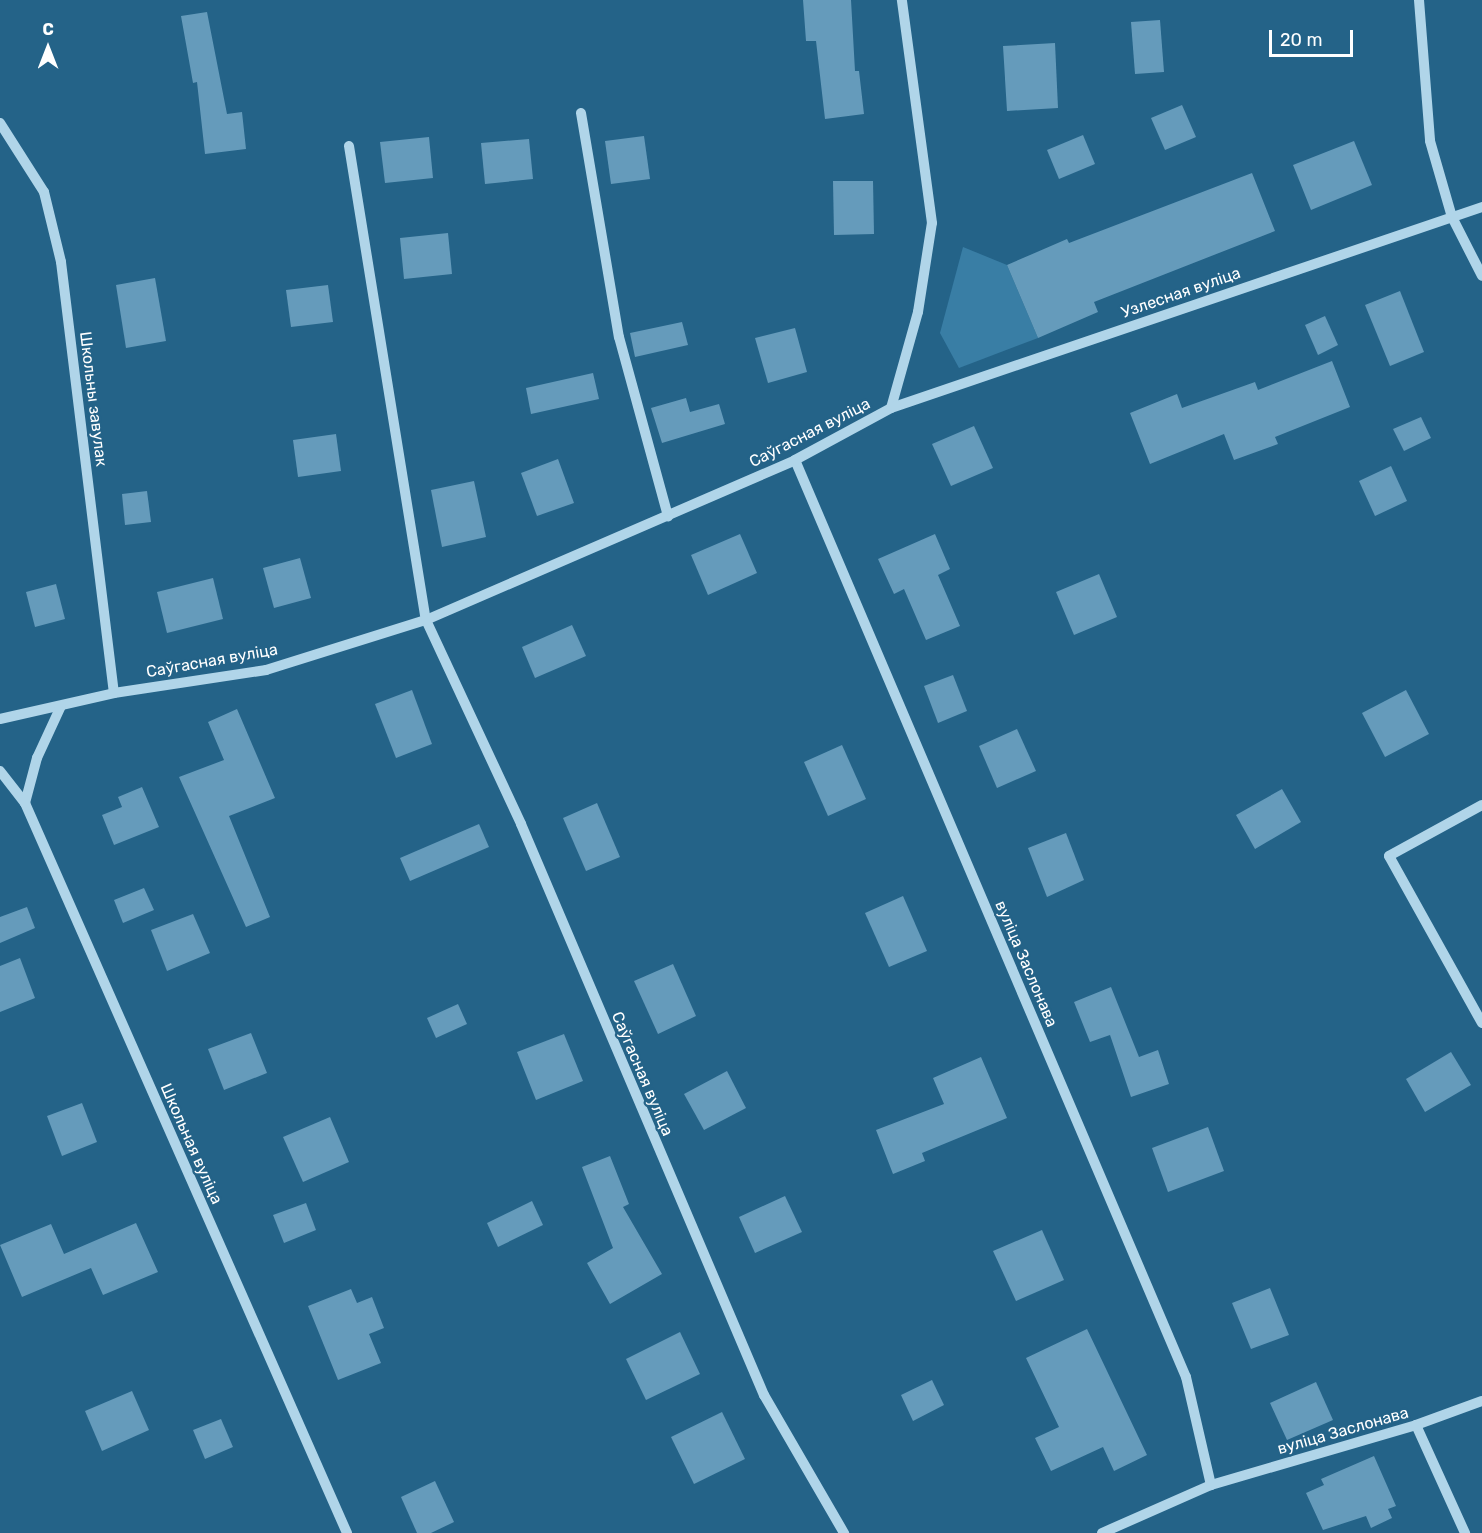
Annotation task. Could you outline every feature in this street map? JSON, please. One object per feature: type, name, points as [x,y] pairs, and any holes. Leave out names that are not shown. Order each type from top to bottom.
[{"type":"street","name":"Саўгасная вуліца","points":[[0,719],[114,693],[266,670],[426,620],[795,460],[891,408],[918,312],[932,223],[902,0]]},
{"type":"street","points":[[1419,0],[1430,141],[1452,217],[1482,276]]},
{"type":"street","points":[[581,113],[619,337],[668,516]]},
{"type":"street","name":"Школьны завулак","points":[[0,123],[44,192],[61,261],[114,693]]},
{"type":"street","points":[[349,146],[426,620]]},
{"type":"street","name":"Узлесная вуліца","points":[[891,408],[1482,207]]},
{"type":"street","name":"вуліца Заслонава","points":[[795,460],[1186,1377],[1211,1485]]},
{"type":"street","name":"Саўгасная вуліца","points":[[426,620],[521,824],[764,1395],[844,1533]]},
{"type":"street","points":[[25,803],[37,758],[61,706]]},
{"type":"street","name":"Школьная вуліца","points":[[0,771],[25,803],[347,1533]]},
{"type":"street","points":[[1482,805],[1389,856],[1482,1023]]},
{"type":"street","name":"вуліца Заслонава","points":[[1102,1533],[1211,1485],[1416,1425],[1482,1401]]},
{"type":"street","points":[[1416,1425],[1465,1533]]},
{"type":"shaded area","points":[[963,247],[1007,265],[1038,338],[959,368],[940,333]]},
{"type":"building","points":[[803,0],[851,0],[855,71],[859,71],[864,114],[825,119],[816,41],[806,41]]},
{"type":"building","points":[[207,12],[227,114],[242,112],[246,149],[205,154],[197,82],[193,83],[181,16]]},
{"type":"building","points":[[1160,20],[1164,72],[1135,74],[1131,22]]},
{"type":"building","points":[[1055,43],[1058,108],[1007,111],[1003,46]]},
{"type":"building","points":[[1182,105],[1196,137],[1165,150],[1151,118]]},
{"type":"building","points":[[1083,135],[1095,164],[1059,179],[1047,150]]},
{"type":"building","points":[[644,136],[650,179],[611,184],[605,141]]},
{"type":"building","points":[[429,137],[433,178],[385,183],[380,142]]},
{"type":"building","points":[[529,139],[533,179],[485,184],[481,143]]},
{"type":"building","points":[[1354,141],[1372,185],[1311,210],[1293,165]]},
{"type":"building","points":[[1252,173],[1275,231],[1094,302],[1098,312],[1038,338],[1007,265],[1067,239],[1069,243]]},
{"type":"building","points":[[833,181],[873,181],[874,234],[834,235]]},
{"type":"building","points":[[448,233],[452,274],[404,279],[400,238]]},
{"type":"building","points":[[155,278],[166,341],[126,348],[116,285]]},
{"type":"building","points":[[328,285],[333,322],[291,327],[286,290]]},
{"type":"building","points":[[1400,291],[1424,352],[1390,366],[1365,305]]},
{"type":"building","points":[[1325,316],[1338,345],[1318,355],[1305,325]]},
{"type":"building","points":[[682,322],[688,345],[635,357],[630,333]]},
{"type":"building","points":[[795,328],[807,372],[768,383],[755,338]]},
{"type":"building","points":[[1332,361],[1350,407],[1275,437],[1278,444],[1234,460],[1224,434],[1150,464],[1130,413],[1177,394],[1182,408],[1255,382],[1258,390]]},
{"type":"building","points":[[593,373],[599,399],[531,414],[526,388]]},
{"type":"building","points":[[686,398],[690,412],[719,404],[725,424],[662,443],[651,408]]},
{"type":"building","points":[[1421,417],[1431,438],[1404,451],[1393,429]]},
{"type":"building","points":[[974,426],[993,468],[951,486],[932,444]]},
{"type":"building","points":[[336,434],[341,471],[298,477],[293,440]]},
{"type":"building","points":[[558,459],[574,503],[537,516],[521,473]]},
{"type":"building","points":[[1391,466],[1407,501],[1375,516],[1359,481]]},
{"type":"building","points":[[474,481],[486,537],[442,547],[431,490]]},
{"type":"building","points":[[147,491],[151,522],[125,525],[122,494]]},
{"type":"building","points":[[740,534],[757,573],[708,595],[691,555]]},
{"type":"building","points":[[935,534],[950,569],[938,575],[960,626],[926,640],[904,589],[894,594],[878,559]]},
{"type":"building","points":[[300,558],[311,598],[274,608],[263,568]]},
{"type":"building","points":[[1099,574],[1117,617],[1074,635],[1056,592]]},
{"type":"building","points":[[213,578],[223,619],[167,633],[157,592]]},
{"type":"building","points":[[56,584],[65,619],[35,627],[26,592]]},
{"type":"building","points":[[572,625],[586,656],[535,678],[522,647]]},
{"type":"building","points":[[953,675],[967,711],[938,723],[924,686]]},
{"type":"building","points":[[412,690],[432,744],[396,758],[375,704]]},
{"type":"building","points":[[1406,690],[1429,734],[1385,757],[1362,713]]},
{"type":"building","points":[[237,709],[275,798],[229,816],[270,917],[246,927],[179,777],[224,760],[208,722]]},
{"type":"building","points":[[1017,729],[1036,771],[997,788],[979,746]]},
{"type":"building","points":[[842,745],[866,799],[828,816],[804,762]]},
{"type":"building","points":[[142,787],[159,827],[114,845],[102,815],[122,807],[118,797]]},
{"type":"building","points":[[1282,789],[1301,822],[1255,849],[1236,815]]},
{"type":"building","points":[[597,803],[620,857],[586,871],[563,818]]},
{"type":"building","points":[[479,824],[489,847],[410,881],[400,858]]},
{"type":"building","points":[[1066,833],[1084,880],[1047,897],[1028,848]]},
{"type":"building","points":[[144,888],[154,910],[123,923],[114,900]]},
{"type":"building","points":[[903,896],[927,951],[889,967],[865,913]]},
{"type":"building","points":[[27,907],[35,928],[0,943],[0,917]]},
{"type":"building","points":[[193,914],[210,953],[167,971],[151,930]]},
{"type":"building","points":[[20,958],[35,998],[0,1012],[0,966]]},
{"type":"building","points":[[673,964],[696,1016],[658,1034],[634,981]]},
{"type":"building","points":[[1111,987],[1139,1057],[1158,1050],[1169,1084],[1131,1097],[1110,1035],[1090,1042],[1074,1002]]},
{"type":"building","points":[[458,1004],[467,1024],[436,1038],[427,1018]]},
{"type":"building","points":[[251,1033],[267,1073],[224,1090],[208,1049]]},
{"type":"building","points":[[564,1034],[583,1081],[536,1100],[517,1052]]},
{"type":"building","points":[[1451,1052],[1471,1085],[1425,1112],[1406,1079]]},
{"type":"building","points":[[981,1057],[1007,1118],[922,1153],[925,1161],[893,1174],[876,1130],[944,1104],[933,1078]]},
{"type":"building","points":[[727,1071],[746,1108],[704,1130],[684,1094]]},
{"type":"building","points":[[82,1103],[97,1142],[62,1156],[47,1116]]},
{"type":"building","points":[[330,1117],[349,1162],[303,1182],[283,1137]]},
{"type":"building","points":[[1208,1127],[1224,1171],[1168,1192],[1152,1148]]},
{"type":"building","points":[[610,1156],[629,1204],[623,1207],[662,1274],[610,1304],[587,1263],[613,1248],[582,1167]]},
{"type":"building","points":[[785,1196],[802,1232],[755,1253],[739,1217]]},
{"type":"building","points":[[532,1201],[543,1225],[498,1247],[487,1223]]},
{"type":"building","points":[[306,1203],[316,1230],[284,1243],[273,1215]]},
{"type":"building","points":[[136,1223],[158,1272],[103,1295],[91,1268],[22,1297],[0,1245],[51,1224],[64,1254]]},
{"type":"building","points":[[1042,1230],[1064,1280],[1016,1301],[993,1251]]},
{"type":"building","points":[[1270,1288],[1289,1335],[1251,1349],[1232,1303]]},
{"type":"building","points":[[351,1289],[357,1303],[372,1297],[384,1328],[369,1334],[381,1363],[338,1380],[308,1306]]},
{"type":"building","points":[[1087,1329],[1147,1455],[1114,1471],[1103,1447],[1051,1471],[1035,1438],[1059,1427],[1026,1358]]},
{"type":"building","points":[[680,1332],[700,1374],[646,1400],[626,1359]]},
{"type":"building","points":[[932,1380],[944,1405],[913,1421],[901,1395]]},
{"type":"building","points":[[1316,1382],[1333,1420],[1287,1440],[1270,1403]]},
{"type":"building","points":[[132,1391],[149,1430],[102,1451],[85,1411]]},
{"type":"building","points":[[722,1412],[745,1459],[694,1484],[671,1437]]},
{"type":"building","points":[[221,1419],[233,1447],[205,1459],[193,1430]]},
{"type":"building","points":[[1374,1456],[1396,1506],[1388,1509],[1392,1518],[1371,1528],[1366,1516],[1323,1530],[1306,1493],[1324,1485],[1321,1479]]},
{"type":"building","points":[[435,1481],[454,1522],[431,1533],[417,1533],[401,1497]]}]
